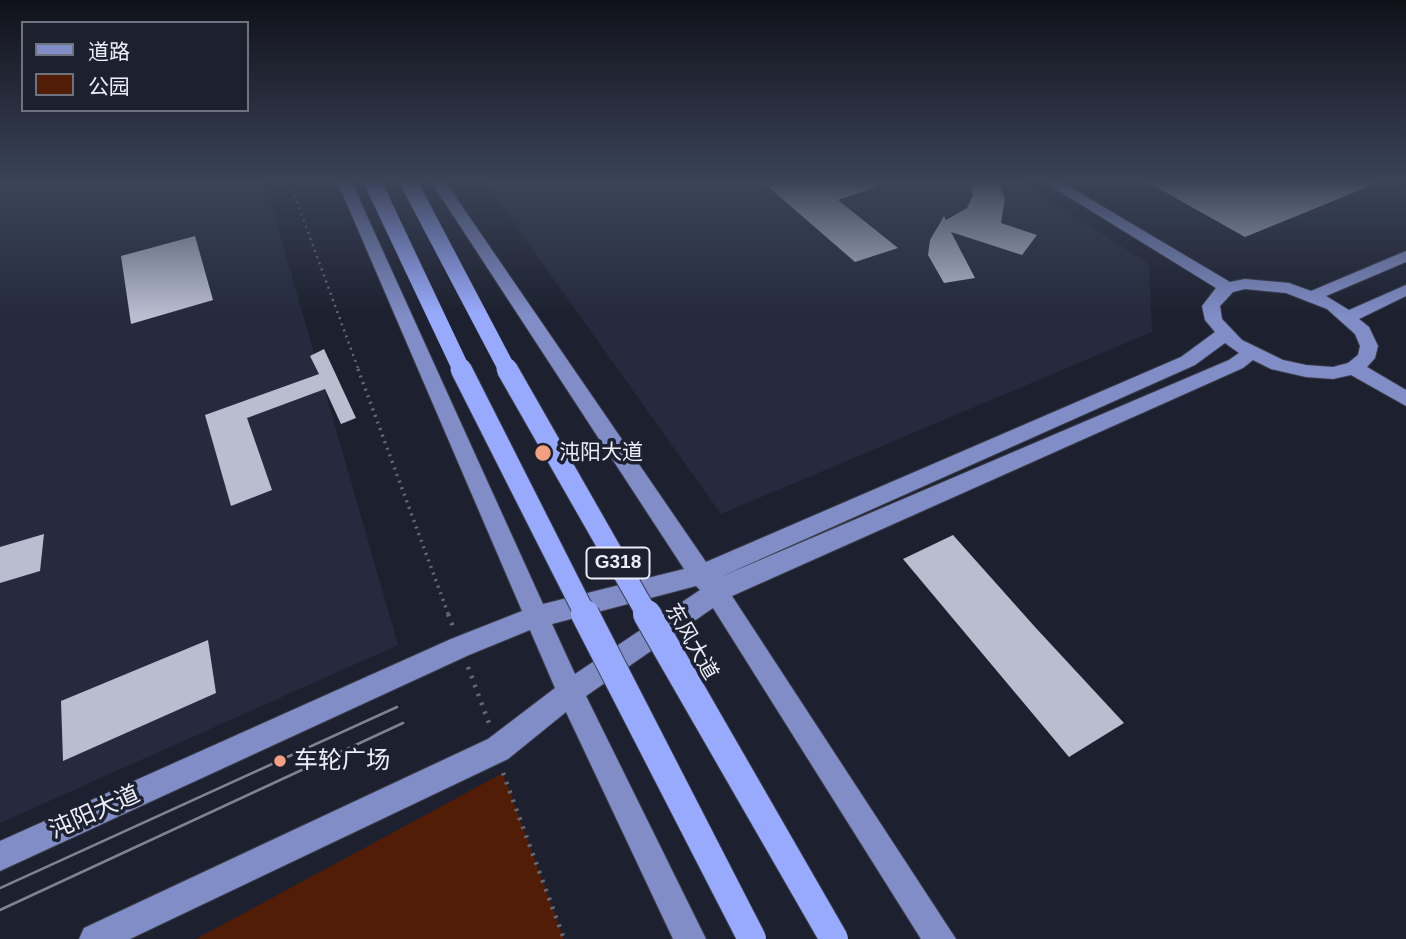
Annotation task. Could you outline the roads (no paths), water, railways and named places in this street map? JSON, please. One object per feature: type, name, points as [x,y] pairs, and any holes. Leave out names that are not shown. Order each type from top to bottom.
[{"type":"highway","name":"G318","points":[[394,227],[489,427],[752,939]]},
{"type":"highway","name":"东风大道","points":[[432,227],[525,402],[834,939]]},
{"type":"main road","points":[[364,227],[570,692],[690,939]]},
{"type":"main road","points":[[468,227],[701,575],[716,592],[940,939]]},
{"type":"main road","points":[[1126,227],[1227,288]]},
{"type":"main road","points":[[1313,296],[1406,256]]},
{"type":"main road","points":[[1266,284],[1313,296],[1349,317],[1363,331],[1369,346],[1366,358],[1354,368],[1333,373],[1278,365],[1251,353],[1225,334],[1214,320],[1211,306],[1216,296],[1227,288],[1266,284]]},
{"type":"main road","points":[[1349,317],[1406,290]]},
{"type":"main road","name":"沌阳大道","points":[[0,856],[460,647],[536,617],[701,575],[1188,361],[1225,334]]},
{"type":"main road","points":[[95,939],[498,749],[570,692],[716,592],[1236,364],[1251,353]]},
{"type":"main road","points":[[1354,368],[1406,399]]},
{"type":"tram line","points":[[0,888],[397,707]]},
{"type":"tram line","points":[[0,910],[403,723]]},
{"type":"place","name":"沌阳大道","points":[[543,453]]},
{"type":"place","name":"车轮广场","points":[[280,761]]}]
